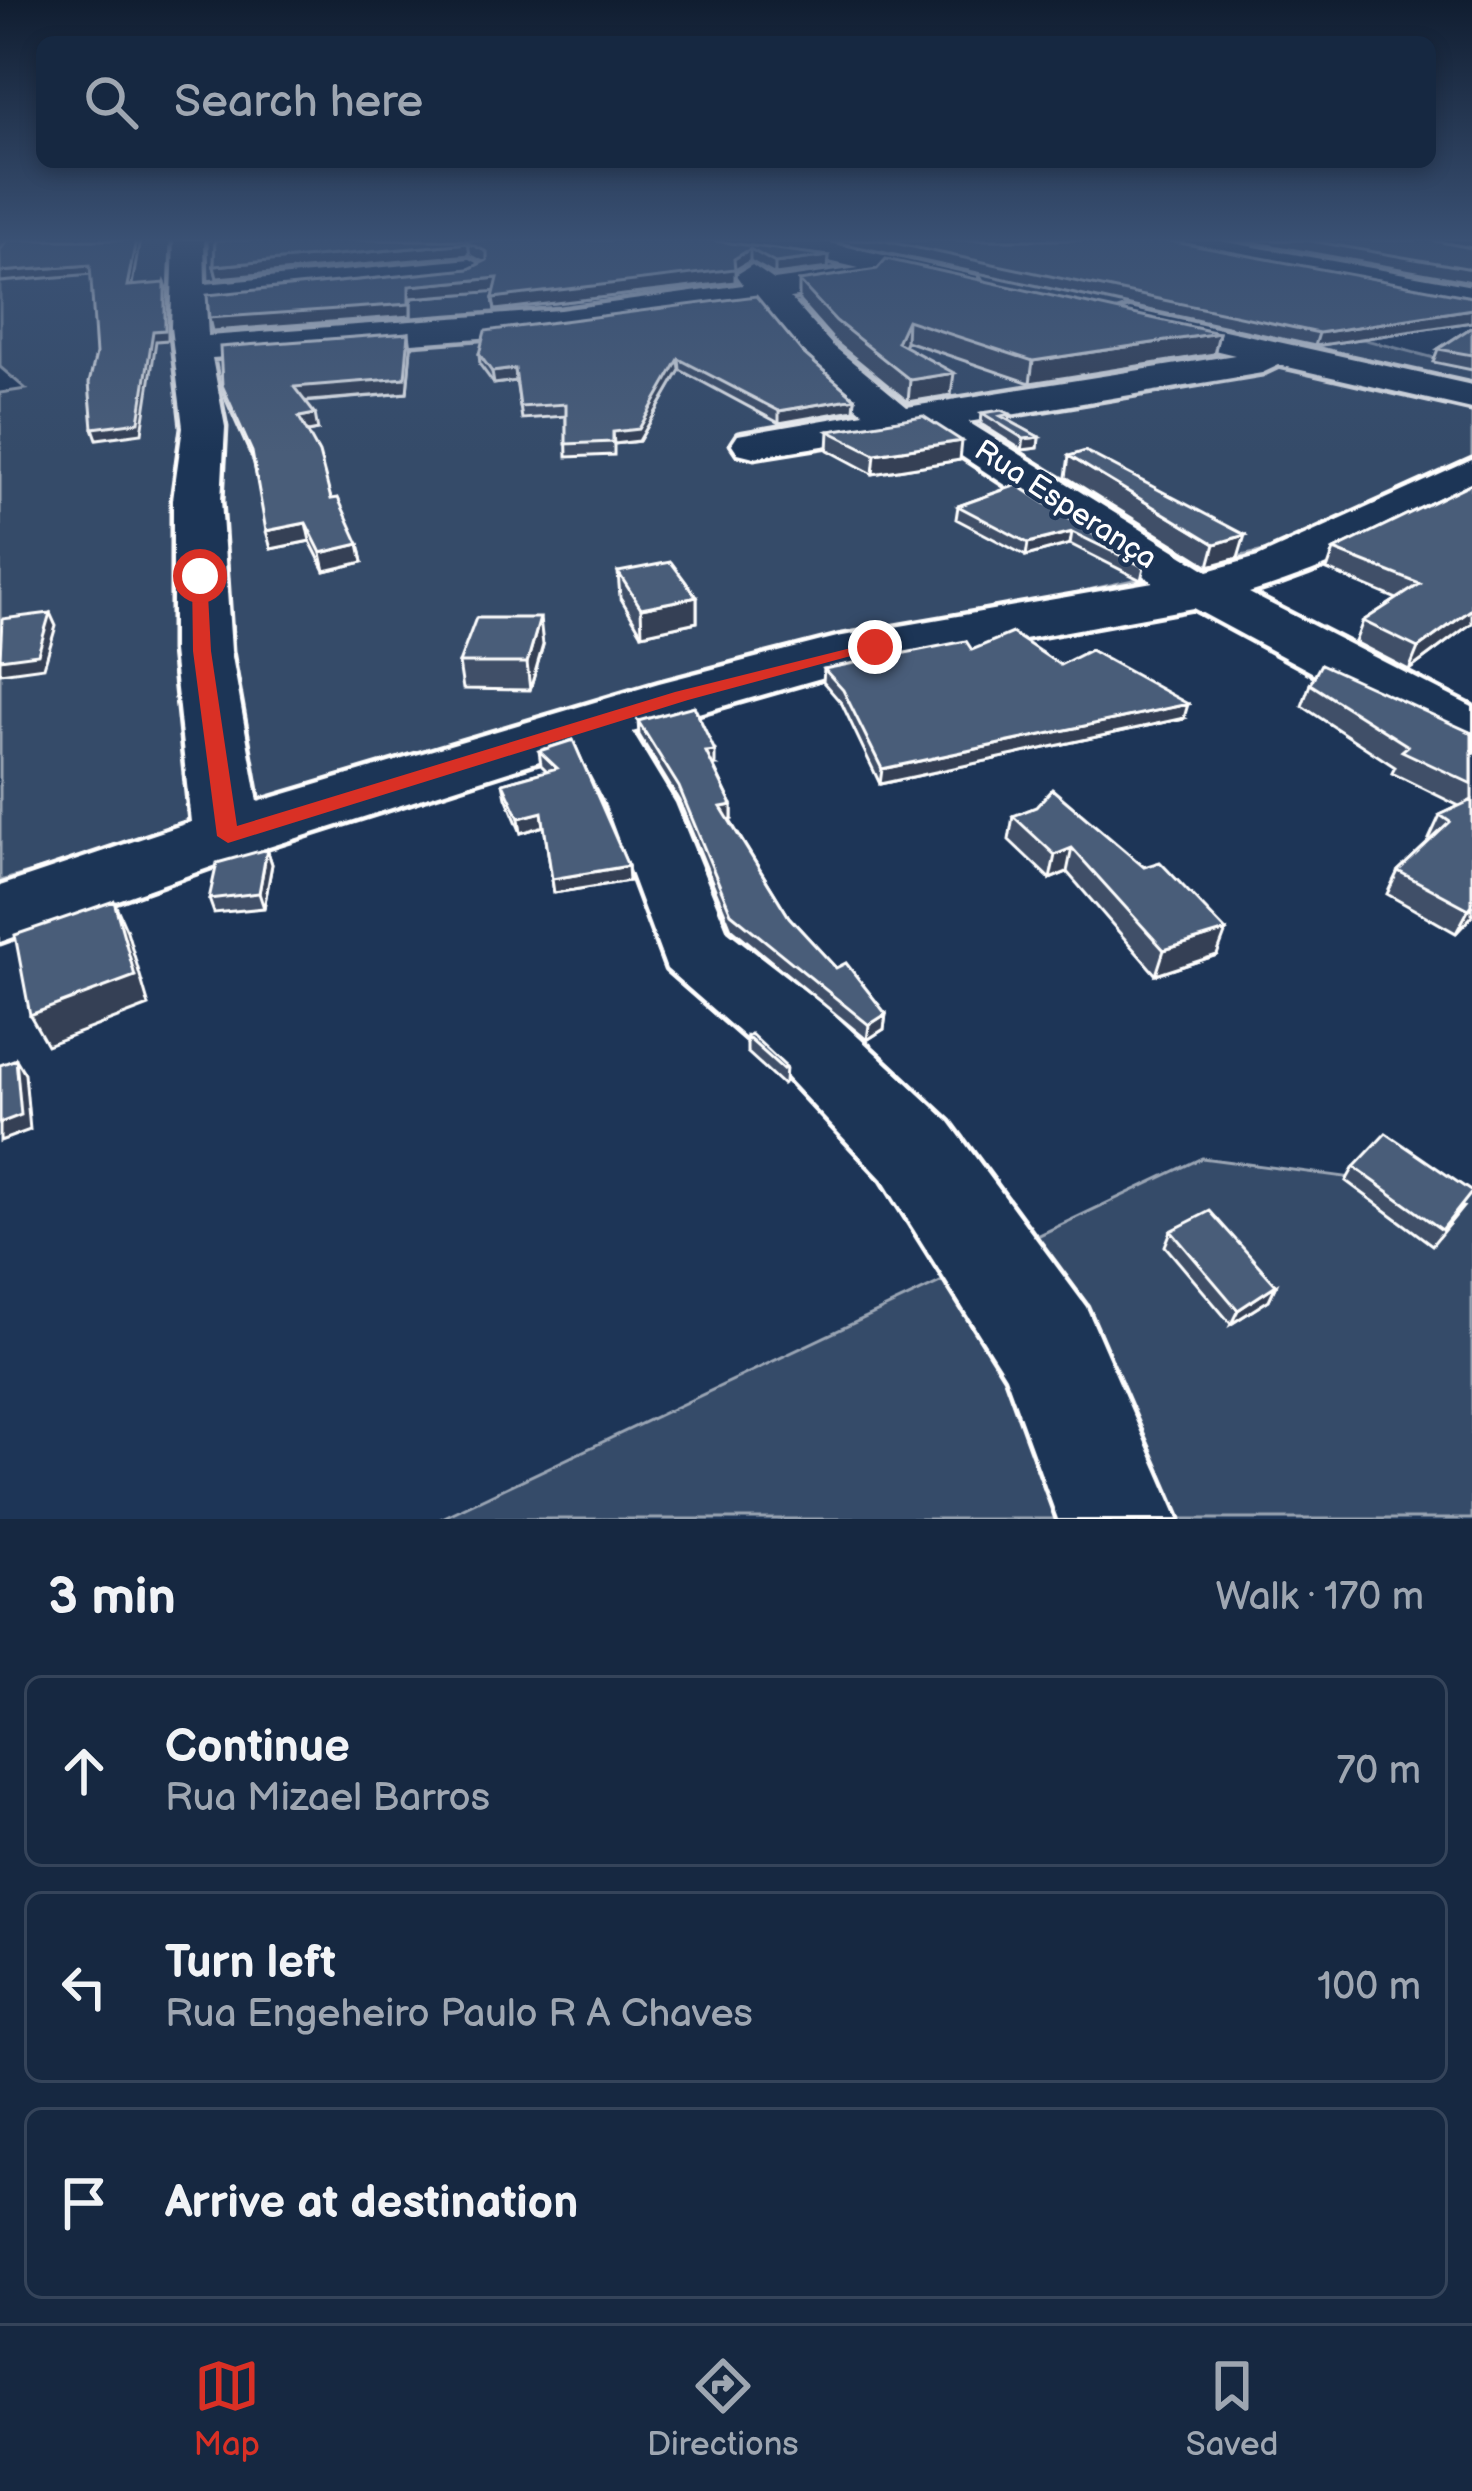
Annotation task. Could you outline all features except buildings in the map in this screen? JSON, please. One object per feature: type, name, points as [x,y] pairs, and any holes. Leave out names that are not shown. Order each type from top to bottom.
[{"type":"street","points":[[193,311],[192,349],[204,427],[197,500],[202,651],[228,836]]},
{"type":"street","points":[[192,349],[566,327],[667,311]]},
{"type":"street","name":"Rua Esperança","points":[[786,311],[820,353],[915,419],[1201,590],[1472,732]]},
{"type":"street","points":[[1092,311],[1472,397]]},
{"type":"street","points":[[1157,326],[1189,311]]},
{"type":"street","points":[[754,444],[1295,357]]},
{"type":"street","points":[[0,914],[228,836],[837,655],[1201,590],[1298,559],[1472,475]]},
{"type":"street","points":[[595,724],[640,803],[695,948],[799,1034],[916,1151],[1048,1345],[1118,1519]]},
{"type":"shaded area","points":[[0,311],[1256,311],[1472,368],[1472,505],[835,646],[0,881],[0,393],[26,389],[0,367]]},
{"type":"shaded area","points":[[1202,1158],[1472,1194],[1472,1519],[440,1519]]},
{"type":"route","points":[[200,576],[202,651],[228,836],[681,696],[875,647]]}]
